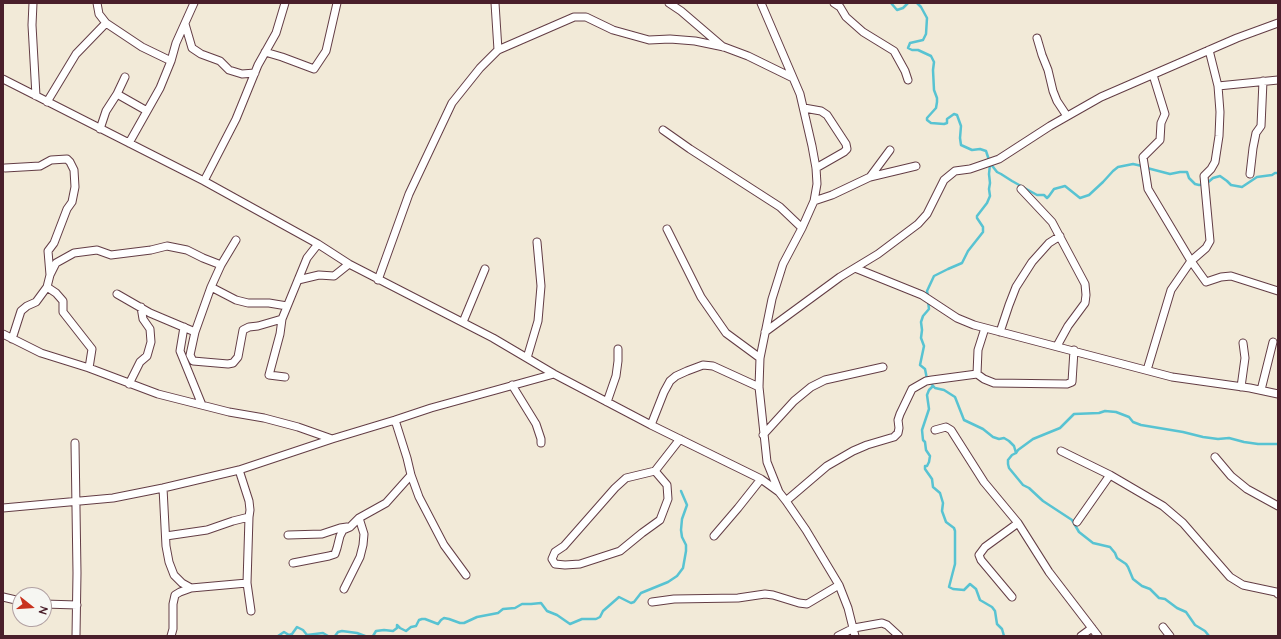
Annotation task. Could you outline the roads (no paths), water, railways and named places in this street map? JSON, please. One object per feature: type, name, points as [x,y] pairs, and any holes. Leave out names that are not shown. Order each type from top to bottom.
[{"type":"street","points":[[33,3],[36,96]]},
{"type":"street","points":[[97,3],[99,14],[106,23],[142,47],[171,62]]},
{"type":"street","points":[[204,181],[236,119],[255,73],[276,33],[285,3]]},
{"type":"street","points":[[265,52],[314,69],[326,51],[337,3]]},
{"type":"street","points":[[495,3],[498,50]]},
{"type":"street","points":[[669,3],[681,10],[724,47]]},
{"type":"street","points":[[761,3],[804,108],[816,168],[817,184],[814,201],[783,264],[772,299],[760,358],[758,387],[763,435],[767,462],[779,492],[806,530],[839,585],[848,608],[854,632]]},
{"type":"street","points":[[834,3],[840,7],[846,17],[863,32],[894,51],[905,71],[908,80]]},
{"type":"street","points":[[129,143],[160,88],[171,62],[176,43],[185,24],[191,4]]},
{"type":"street","points":[[378,280],[409,194],[452,103],[480,68],[498,50],[574,17],[586,17],[613,30],[650,40],[670,39],[695,41],[724,47],[748,56],[793,78]]},
{"type":"street","points":[[47,102],[76,54],[106,23]]},
{"type":"street","points":[[765,332],[840,277],[878,254],[918,224],[927,214],[944,180],[955,171],[983,166],[999,159],[1067,116],[1101,97],[1153,75],[1158,71],[1237,38],[1278,23]]},
{"type":"street","points":[[185,24],[192,48],[201,54],[220,61],[229,70],[242,74],[255,73]]},
{"type":"street","points":[[1037,38],[1048,70],[1053,91],[1057,101],[1067,116]]},
{"type":"street","points":[[1147,370],[1170,290],[1191,260],[1206,248],[1210,241],[1204,176],[1215,162],[1219,136],[1220,112],[1218,86],[1209,50]]},
{"type":"street","points":[[1153,75],[1165,114],[1161,123],[1160,140],[1143,156],[1148,189],[1206,282],[1221,277],[1231,276],[1278,291]]},
{"type":"street","points":[[100,129],[106,111],[125,77]]},
{"type":"street","points":[[3,80],[204,181],[318,244],[349,264],[378,280],[463,322],[554,374],[651,425],[761,479],[779,492]]},
{"type":"street","points":[[1218,86],[1278,80]]},
{"type":"street","points":[[1250,174],[1256,133],[1261,126],[1263,81]]},
{"type":"street","points":[[116,94],[147,110]]},
{"type":"street","points":[[804,108],[821,111],[827,115],[846,144],[847,149],[844,152],[816,168]]},
{"type":"street","points":[[663,130],[780,207],[802,228]]},
{"type":"street","points":[[870,178],[890,150]]},
{"type":"street","points":[[5,168],[40,166],[51,160],[66,158],[74,170],[75,187],[72,202],[67,210],[54,243],[48,251],[50,275]]},
{"type":"street","points":[[814,201],[870,178],[916,166]]},
{"type":"street","points":[[1021,189],[1052,222],[1085,284],[1085,302],[1068,326],[1057,346]]},
{"type":"street","points":[[667,229],[700,297],[726,334],[760,358]]},
{"type":"street","points":[[1000,332],[1008,305],[1016,287],[1032,262],[1049,243],[1060,236]]},
{"type":"street","points":[[236,240],[211,287],[195,332],[190,356],[191,359],[195,362],[233,363],[238,357],[243,330],[249,327],[282,319]]},
{"type":"street","points":[[527,358],[538,321],[541,286],[537,242]]},
{"type":"street","points":[[285,377],[269,375],[280,334],[282,319],[307,258],[318,244]]},
{"type":"street","points":[[12,339],[21,311],[27,306],[36,302],[47,288],[50,275],[56,263],[74,253],[97,250],[111,255],[151,250],[167,246],[187,250],[202,258],[222,265]]},
{"type":"street","points":[[298,280],[319,275],[334,276],[349,264]]},
{"type":"street","points":[[855,268],[922,295],[957,318],[985,328],[1074,350],[1172,377],[1261,390],[1278,394]]},
{"type":"street","points":[[463,322],[485,269]]},
{"type":"street","points":[[211,287],[236,300],[248,304],[268,303],[287,306]]},
{"type":"street","points":[[47,288],[56,293],[63,301],[63,312],[92,349],[89,368]]},
{"type":"street","points":[[117,294],[150,313],[195,332]]},
{"type":"street","points":[[129,384],[140,362],[147,356],[151,342],[150,329],[143,319],[141,307]]},
{"type":"street","points":[[184,327],[180,351],[202,405]]},
{"type":"street","points":[[977,374],[978,350],[985,328]]},
{"type":"street","points":[[3,334],[41,353],[89,368],[158,394],[229,412],[264,418],[298,427],[332,439]]},
{"type":"street","points":[[1241,387],[1245,358],[1243,342]]},
{"type":"street","points":[[1261,390],[1272,342]]},
{"type":"street","points":[[607,402],[616,376],[618,349]]},
{"type":"street","points":[[786,501],[826,466],[867,445],[894,437],[898,433],[898,420],[900,414],[912,389],[929,381],[977,374],[994,383],[1067,384],[1072,382],[1074,350]]},
{"type":"street","points":[[651,425],[670,381],[681,374],[703,365],[713,366],[758,387]]},
{"type":"street","points":[[763,435],[794,401],[811,387],[825,380],[883,367]]},
{"type":"street","points":[[3,508],[114,498],[239,470],[431,408],[554,374]]},
{"type":"street","points":[[512,385],[536,424],[541,442]]},
{"type":"street","points":[[396,420],[407,458],[410,475],[419,497],[444,546],[466,575]]},
{"type":"street","points":[[935,430],[946,427],[952,430],[984,482],[1018,523],[1049,572],[1098,636]]},
{"type":"street","points":[[655,471],[667,485],[668,499],[660,520],[620,551],[580,564],[554,564],[552,560],[556,552],[564,546],[615,488],[626,478],[655,471],[680,439]]},
{"type":"street","points":[[75,443],[76,636]]},
{"type":"street","points":[[1061,451],[1110,475],[1163,506],[1183,523],[1230,577],[1243,585],[1276,592],[1278,594]]},
{"type":"street","points":[[1215,457],[1230,476],[1247,489],[1278,506]]},
{"type":"street","points":[[239,470],[249,501],[250,510],[248,518],[248,583],[251,611]]},
{"type":"street","points":[[293,563],[334,554],[343,530],[350,527],[359,518],[386,503],[410,475]]},
{"type":"street","points":[[1076,522],[1110,475]]},
{"type":"street","points":[[714,536],[761,479]]},
{"type":"street","points":[[163,488],[166,546],[169,562],[174,575],[191,588]]},
{"type":"street","points":[[166,536],[207,530],[233,521],[248,518]]},
{"type":"street","points":[[344,589],[360,557],[364,545],[364,534],[359,518]]},
{"type":"street","points":[[1012,597],[981,560],[980,555],[985,546],[1018,523]]},
{"type":"street","points":[[288,535],[322,534],[340,528],[350,527]]},
{"type":"street","points":[[171,636],[173,629],[175,596],[180,592],[191,588],[248,583]]},
{"type":"street","points":[[652,602],[674,599],[738,598],[765,594],[807,604],[839,585]]},
{"type":"street","points":[[52,604],[77,605]]},
{"type":"street","points":[[838,636],[882,623],[887,625],[899,636]]},
{"type":"street","points":[[1163,627],[1170,636]]},
{"type":"street","points":[[1081,636],[1092,628]]},
{"type":"waterway","points":[[891,3],[897,10],[903,8],[908,3]]},
{"type":"waterway","points":[[917,3],[927,18],[926,34],[923,40],[910,43],[908,48],[918,50],[931,56],[934,62],[934,90],[937,102],[936,108],[927,120],[931,123],[944,124],[947,123],[947,119],[954,114],[957,115],[961,126],[961,145],[972,150],[980,149],[986,151],[990,163],[997,172],[1037,195],[1044,195],[1047,198],[1054,189],[1065,186],[1080,198],[1089,195],[1118,167],[1133,164],[1142,166]]},
{"type":"waterway","points":[[928,296],[927,291],[934,276],[962,263],[968,251],[983,232],[983,227],[977,216],[987,203],[990,196],[990,164]]},
{"type":"waterway","points":[[1147,168],[1170,174],[1187,172],[1189,178],[1195,184],[1199,185],[1206,184],[1213,178],[1220,176],[1231,185],[1242,187],[1257,177],[1278,173]]},
{"type":"waterway","points":[[928,301],[929,309],[923,316],[921,322],[921,338],[924,346],[920,365],[925,369],[927,379],[935,388],[944,390],[955,397],[964,420],[983,429],[993,437],[999,439],[1004,438],[1009,441],[1014,446],[1016,453]]},
{"type":"waterway","points":[[933,386],[927,395],[929,409],[922,430],[926,450],[930,456],[929,462],[927,466],[925,466],[925,469],[932,479],[933,487],[940,493],[943,503],[942,511],[946,522],[954,528],[955,531],[955,564],[949,587],[964,590],[970,584],[976,589],[980,600],[992,607],[995,611],[997,624],[1002,629],[1004,636]]},
{"type":"waterway","points":[[1209,636],[1205,631],[1195,625],[1186,612],[1177,608],[1165,599],[1159,598],[1150,589],[1142,586],[1133,579],[1126,564],[1117,558],[1110,547],[1093,543],[1079,532],[1072,520],[1043,501],[1029,488],[1023,485],[1009,468],[1008,460],[1012,455],[1033,439],[1060,428],[1074,414],[1099,413],[1105,411],[1116,412],[1129,417],[1133,422],[1141,425],[1203,437],[1218,439],[1229,438],[1258,444],[1278,444]]},
{"type":"waterway","points":[[373,636],[376,631],[393,631],[397,628],[397,625],[406,631],[411,627],[416,626],[419,620],[422,619],[438,624],[444,618],[464,623],[477,617],[498,613],[503,609],[515,608],[522,604],[541,603],[547,611],[557,615],[570,624],[582,619],[596,619],[600,617],[603,611],[619,597],[631,603],[634,602],[641,593],[668,582],[677,576],[683,568],[686,545],[682,537],[681,530],[682,519],[687,505],[681,491]]},
{"type":"waterway","points":[[278,636],[284,632],[289,635],[292,634],[297,627],[303,630],[307,635],[323,633],[328,636]]},
{"type":"waterway","points":[[335,636],[338,632],[342,631],[357,633],[365,636]]}]
